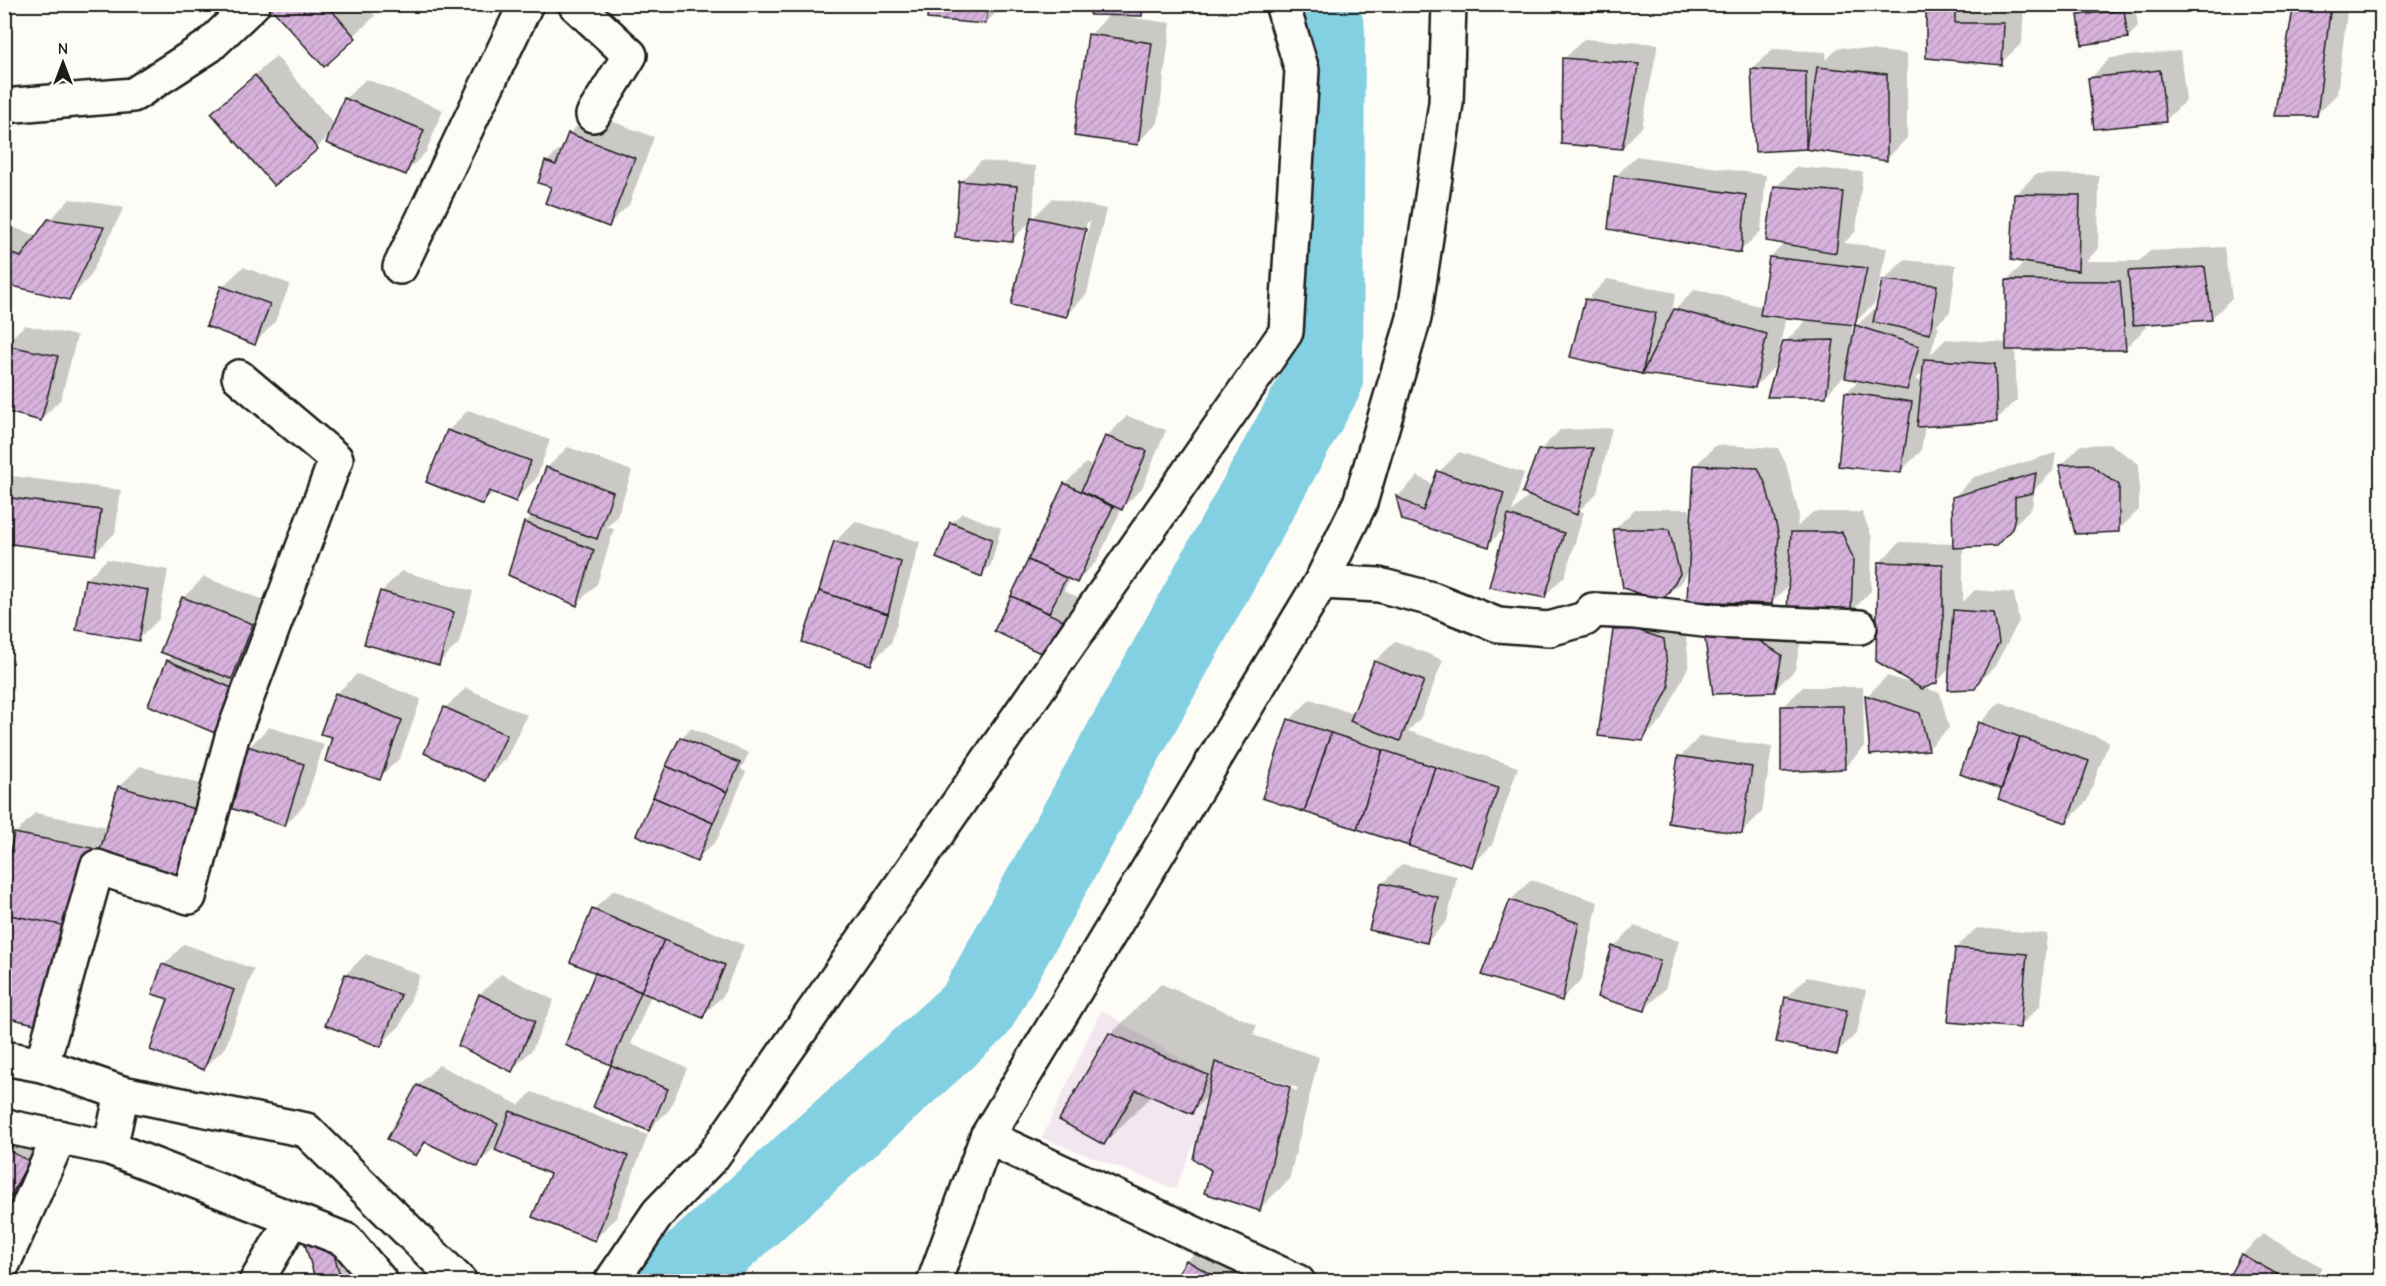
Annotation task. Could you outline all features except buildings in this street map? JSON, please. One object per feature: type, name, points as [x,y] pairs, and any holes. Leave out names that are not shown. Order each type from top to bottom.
[{"type":"street","points":[[4,106],[133,95],[209,46],[253,4]]},
{"type":"street","points":[[400,267],[526,4]]},
{"type":"street","points":[[575,4],[630,56],[593,115]]},
{"type":"street","points":[[611,1281],[658,1213],[713,1156],[1286,332],[1302,70],[1282,4]]},
{"type":"street","points":[[934,1281],[987,1137],[1321,582],[1360,503],[1414,318],[1446,103],[1449,4]]},
{"type":"street","points":[[42,1065],[96,867],[189,897],[232,737],[336,459],[239,377]]},
{"type":"street","points":[[1321,582],[1379,585],[1432,599],[1498,625],[1549,629],[1585,619],[1593,610],[1635,612],[1712,621],[1860,627]]},
{"type":"street","points":[[4,1058],[42,1065],[122,1093],[306,1130],[460,1281]]},
{"type":"street","points":[[110,1148],[122,1093]]},
{"type":"street","points":[[4,1126],[110,1148],[346,1240],[381,1281]]},
{"type":"street","points":[[4,1262],[59,1137]]},
{"type":"street","points":[[987,1137],[1298,1281]]},
{"type":"street","points":[[256,1281],[293,1219]]},
{"type":"shaded area","points":[[1101,1010],[1220,1083],[1175,1189],[1042,1138]]},
{"type":"waterway","points":[[675,1282],[976,1010],[1323,380],[1325,32],[1318,4]]}]
